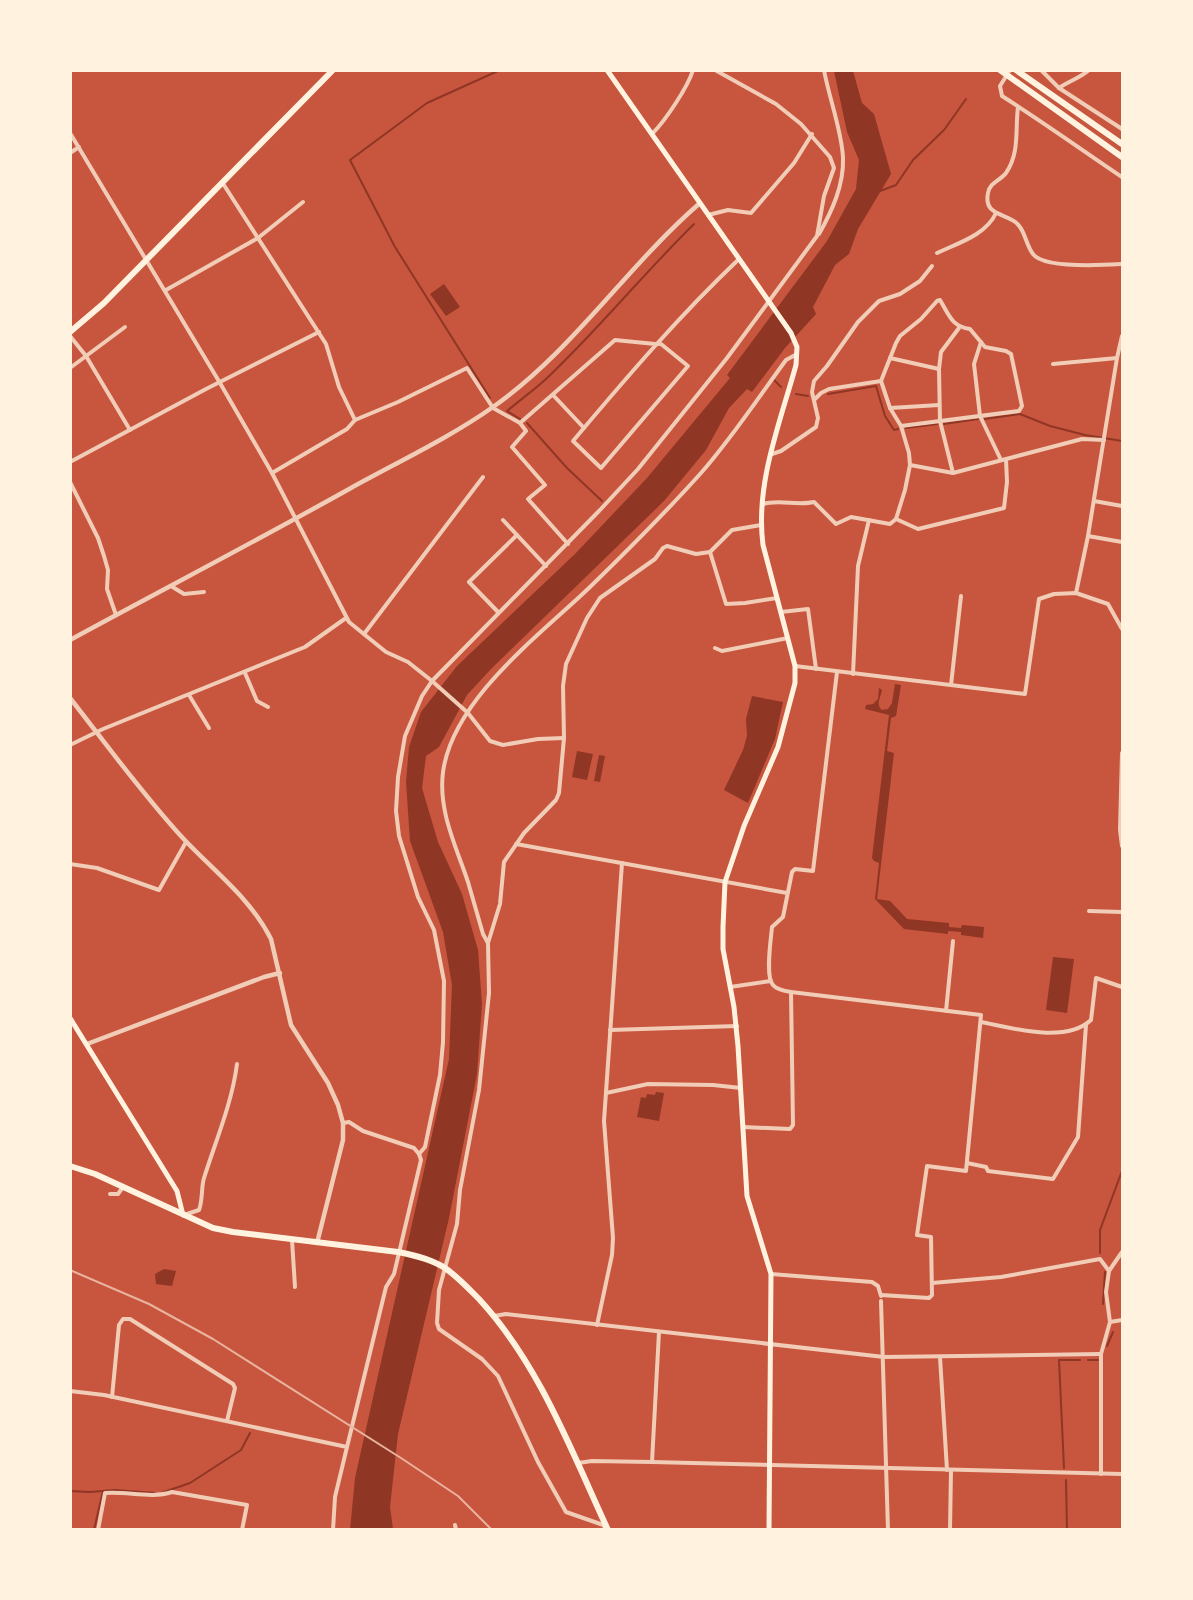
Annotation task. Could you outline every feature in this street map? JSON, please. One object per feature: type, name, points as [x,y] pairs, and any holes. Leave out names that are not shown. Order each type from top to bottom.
[{"type":"highway","points":[[70,334],[148,260],[333,70]]},
{"type":"highway","points":[[1000,70],[1122,157]]},
{"type":"highway","points":[[1018,72],[1122,144]]},
{"type":"highway","points":[[70,1166],[123,1187],[213,1228],[232,1233],[400,1252],[423,1257],[445,1268],[462,1282],[494,1316],[515,1343],[539,1383],[606,1528]]},
{"type":"main road","points":[[607,70],[795,340],[797,353],[796,365],[772,454],[762,504],[761,525],[795,666],[795,683],[778,747],[744,826],[725,882],[723,949],[737,1026],[747,1196],[771,1274],[769,1530]]},
{"type":"main road","points":[[70,1018],[177,1191],[183,1215]]},
{"type":"street","points":[[652,134],[679,100],[693,70]]},
{"type":"street","points":[[715,70],[776,104],[812,135],[830,157],[834,168],[824,195],[817,236]]},
{"type":"street","points":[[419,1154],[425,1147],[440,1075],[444,981],[434,930],[418,897],[399,836],[396,812],[398,777],[405,736],[422,696],[432,681],[638,469],[667,435],[817,236],[830,213],[840,185],[843,168],[842,147],[824,70]]},
{"type":"street","points":[[1010,70],[1000,86],[1002,96],[1122,177]]},
{"type":"street","points":[[1041,70],[1059,88],[1122,129]]},
{"type":"street","points":[[1059,88],[1083,76],[1089,70]]},
{"type":"street","points":[[1018,107],[1015,152],[1005,174],[993,183],[987,194],[988,203],[996,213],[1013,220],[1018,225],[1033,254],[1038,258],[1074,266],[1122,264]]},
{"type":"street","points":[[70,134],[166,290],[272,473],[346,618],[386,652],[408,662],[432,681],[468,712],[486,737],[496,744],[564,738]]},
{"type":"street","points":[[708,215],[728,210],[751,213],[794,163],[812,135]]},
{"type":"street","points":[[70,153],[79,147]]},
{"type":"street","points":[[834,168],[843,168]]},
{"type":"street","points":[[222,182],[326,344],[339,387],[355,420]]},
{"type":"street","points":[[166,290],[258,238],[303,202]]},
{"type":"street","points":[[70,639],[295,519],[493,408],[560,351],[657,243],[700,203]]},
{"type":"street","points":[[937,253],[983,231],[991,224],[996,213]]},
{"type":"street","points":[[520,423],[615,340],[655,344],[661,344],[688,366],[601,468],[573,441],[655,344],[739,259]]},
{"type":"street","points":[[772,454],[781,451],[816,428],[818,418],[812,392],[814,381],[858,322],[879,301],[900,294],[920,281],[932,266]]},
{"type":"street","points":[[762,504],[770,502],[802,505],[814,502],[836,524],[850,517],[890,524],[896,519],[910,465],[909,453],[901,426],[890,408],[881,381],[900,336],[940,300],[954,324],[959,328],[970,329],[986,347],[1011,354],[1022,406],[1018,411],[901,426]]},
{"type":"street","points":[[70,368],[124,327]]},
{"type":"street","points":[[953,473],[940,421],[939,369],[941,352],[959,328]]},
{"type":"street","points":[[70,462],[319,332]]},
{"type":"street","points":[[70,334],[86,356],[130,430]]},
{"type":"street","points":[[1076,593],[1122,336]]},
{"type":"street","points":[[896,519],[918,529],[1004,508],[1007,482],[1003,460],[980,416],[974,364],[981,342]]},
{"type":"street","points":[[488,943],[483,934],[448,825],[442,796],[443,772],[456,731],[468,712],[502,671],[614,564],[701,474],[786,360],[797,353]]},
{"type":"street","points":[[890,358],[939,369]]},
{"type":"street","points":[[1053,364],[1117,358]]},
{"type":"street","points":[[272,473],[347,429],[355,420],[467,368],[493,408],[520,423],[526,431],[512,447],[545,485],[528,499],[567,544]]},
{"type":"street","points":[[815,399],[828,389],[881,381]]},
{"type":"street","points":[[553,395],[584,428]]},
{"type":"street","points":[[890,408],[939,405]]},
{"type":"street","points":[[910,465],[953,473],[1082,440],[1104,437]]},
{"type":"street","points":[[364,634],[483,477]]},
{"type":"street","points":[[70,483],[98,538],[108,570],[107,589],[116,615]]},
{"type":"street","points":[[1094,501],[1122,506]]},
{"type":"street","points":[[502,520],[546,566]]},
{"type":"street","points":[[853,674],[858,566],[870,520]]},
{"type":"street","points":[[606,1528],[566,1512],[538,1462],[498,1376],[482,1359],[439,1329],[437,1323],[440,1290],[457,1224],[460,1190],[482,1067],[489,993],[488,943],[500,904],[504,862],[524,833],[556,800],[559,792],[564,738],[563,686],[566,664],[587,618],[600,598],[655,558],[667,546],[696,554],[710,552],[732,530],[761,525]]},
{"type":"street","points":[[498,612],[469,582],[517,535]]},
{"type":"street","points":[[1088,536],[1122,542]]},
{"type":"street","points":[[710,552],[726,603],[745,603],[777,598]]},
{"type":"street","points":[[171,586],[184,594],[204,592]]},
{"type":"street","points":[[795,666],[1025,694],[1039,599],[1054,594],[1076,593],[1108,604],[1122,629]]},
{"type":"street","points":[[951,686],[961,596]]},
{"type":"street","points":[[781,612],[808,609],[816,669]]},
{"type":"street","points":[[70,745],[305,647],[346,618]]},
{"type":"street","points":[[715,648],[722,651],[788,638]]},
{"type":"street","points":[[837,672],[813,871],[795,869],[792,872],[783,916],[772,927],[771,981],[778,989],[791,992],[981,1015],[966,1171],[927,1166],[917,1235],[931,1237],[932,1295],[929,1298],[881,1298]]},
{"type":"street","points":[[245,673],[257,701],[268,707]]},
{"type":"street","points":[[189,695],[209,728]]},
{"type":"street","points":[[70,698],[139,787],[186,842],[233,889],[264,926],[271,939],[291,1025],[328,1083],[343,1123],[343,1140],[317,1243]]},
{"type":"street","points":[[1122,753],[1120,830],[1122,846]]},
{"type":"street","points":[[70,864],[97,868],[159,890],[186,842]]},
{"type":"street","points":[[516,844],[788,894]]},
{"type":"street","points":[[597,1325],[612,1256],[613,1238],[604,1121],[622,863]]},
{"type":"street","points":[[1089,911],[1122,912]]},
{"type":"street","points":[[946,1011],[953,941]]},
{"type":"street","points":[[87,1044],[280,973]]},
{"type":"street","points":[[981,1022],[1014,1029],[1061,1033],[1086,1025],[1091,1020],[1096,978],[1122,987]]},
{"type":"street","points":[[730,987],[771,981]]},
{"type":"street","points":[[742,1127],[790,1129],[793,1125],[791,992]]},
{"type":"street","points":[[967,1163],[986,1167],[988,1171],[1053,1179],[1078,1137],[1086,1025]]},
{"type":"street","points":[[610,1030],[737,1026]]},
{"type":"street","points":[[183,1215],[199,1210],[203,1181],[230,1098],[237,1064]]},
{"type":"street","points":[[606,1092],[648,1084],[741,1088]]},
{"type":"street","points":[[333,1530],[336,1497],[347,1447],[386,1287],[394,1274],[400,1252],[421,1160],[414,1148],[363,1131],[348,1122],[343,1123]]},
{"type":"street","points":[[110,1194],[118,1194],[123,1187]]},
{"type":"street","points":[[292,1240],[295,1287]]},
{"type":"street","points":[[1101,1474],[1101,1354],[1110,1322],[1106,1292],[1109,1271],[1122,1252]]},
{"type":"street","points":[[932,1283],[1001,1277],[1100,1259],[1109,1271]]},
{"type":"street","points":[[771,1274],[872,1281],[878,1286],[883,1310],[888,1530]]},
{"type":"street","points":[[494,1316],[506,1314],[884,1357],[1101,1354]]},
{"type":"street","points":[[112,1397],[119,1325],[123,1319],[130,1319],[233,1384],[235,1388],[226,1421]]},
{"type":"street","points":[[1110,1322],[1122,1320]]},
{"type":"street","points":[[652,1462],[659,1332]]},
{"type":"street","points":[[940,1357],[949,1470],[950,1530]]},
{"type":"street","points":[[70,1391],[112,1397],[347,1447]]},
{"type":"street","points":[[577,1463],[652,1462],[1122,1474]]},
{"type":"street","points":[[98,1530],[105,1493],[116,1492],[161,1496],[172,1492],[247,1505],[242,1530]]},
{"type":"shaded area","points":[[834,71],[853,71],[862,103],[874,114],[891,174],[858,229],[849,254],[835,265],[813,307],[816,314],[785,348],[752,392],[747,389],[729,408],[706,450],[664,501],[491,669],[467,695],[439,747],[426,756],[422,788],[438,842],[462,894],[478,950],[482,1004],[477,1074],[449,1218],[398,1434],[390,1507],[393,1529],[350,1530],[355,1478],[449,1059],[452,985],[443,932],[410,841],[406,782],[409,747],[421,712],[457,666],[575,554],[647,478],[730,378],[727,375],[827,241],[856,189],[859,160],[847,132]]},
{"type":"shaded area","points":[[444,284],[460,307],[446,316],[430,294]]},
{"type":"shaded area","points":[[895,684],[901,685],[896,716],[891,718],[887,751],[894,753],[877,899],[890,901],[907,919],[949,923],[949,927],[961,928],[962,925],[984,927],[983,938],[961,935],[961,932],[948,931],[948,934],[904,929],[875,899],[879,863],[872,858],[889,715],[865,709],[866,705],[873,704],[878,699],[879,688],[882,690],[879,705],[882,710],[888,709],[892,703]]},
{"type":"shaded area","points":[[752,696],[783,702],[775,739],[748,803],[724,790],[743,750],[747,736],[746,719]]},
{"type":"shaded area","points":[[577,751],[593,754],[587,780],[572,777]]},
{"type":"shaded area","points":[[599,755],[605,756],[600,782],[594,781]]},
{"type":"shaded area","points":[[1053,957],[1074,959],[1067,1013],[1046,1010]]},
{"type":"shaded area","points":[[656,1092],[664,1093],[659,1121],[637,1117],[641,1097],[646,1098],[647,1094],[655,1095]]},
{"type":"shaded area","points":[[164,1269],[176,1271],[172,1286],[156,1284],[155,1274]]},
{"type":"waterway","points":[[490,398],[395,247],[350,160],[427,103],[500,70]]},
{"type":"waterway","points":[[880,191],[896,185],[913,160],[944,130],[966,99]]},
{"type":"waterway","points":[[520,419],[507,411],[565,360],[694,224]]},
{"type":"waterway","points":[[774,380],[781,387]]},
{"type":"waterway","points":[[828,394],[876,386],[885,416],[894,430],[898,429]]},
{"type":"waterway","points":[[796,394],[808,396]]},
{"type":"waterway","points":[[985,419],[1020,414],[1050,426],[1122,441]]},
{"type":"waterway","points":[[944,424],[978,419]]},
{"type":"waterway","points":[[527,423],[567,468],[602,501]]},
{"type":"waterway","points":[[906,428],[937,424]]},
{"type":"waterway","points":[[1100,1253],[1100,1230],[1122,1171]]},
{"type":"waterway","points":[[1103,1304],[1105,1272]]},
{"type":"waterway","points":[[1107,1346],[1113,1332]]},
{"type":"waterway","points":[[1064,1468],[1059,1360],[1080,1360]]},
{"type":"waterway","points":[[1088,1360],[1098,1360]]},
{"type":"waterway","points":[[161,1493],[190,1483],[241,1450],[250,1433]]},
{"type":"waterway","points":[[1066,1480],[1067,1530]]},
{"type":"waterway","points":[[70,1491],[115,1490],[155,1493]]},
{"type":"waterway","points":[[94,1530],[103,1491]]},
{"type":"railway","points":[[70,1270],[149,1304],[213,1339],[458,1496],[492,1530]]}]
